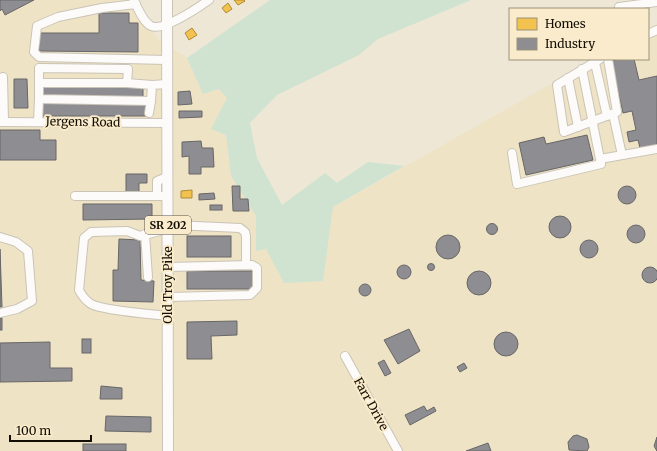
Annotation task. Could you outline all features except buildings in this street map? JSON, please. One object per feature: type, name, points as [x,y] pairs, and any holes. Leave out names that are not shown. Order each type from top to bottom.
[{"type":"main road","name":"Old Troy Pike","points":[[167,0],[168,451]]},
{"type":"street","points":[[167,60],[39,57],[34,52],[37,26],[66,15],[135,2],[150,25],[158,28],[167,25],[195,10],[209,0]]},
{"type":"street","points":[[619,7],[657,2]]},
{"type":"street","points":[[608,60],[618,112],[610,115],[592,122],[564,132],[557,85],[597,61],[610,115],[622,155]]},
{"type":"street","points":[[38,122],[39,68],[128,70],[127,83]]},
{"type":"street","points":[[512,153],[516,184],[600,164],[582,69]]},
{"type":"street","points":[[2,77],[2,122]]},
{"type":"street","points":[[568,78],[578,127]]},
{"type":"street","points":[[39,83],[167,84]]},
{"type":"street","points":[[149,113],[152,85]]},
{"type":"street","points":[[39,100],[151,100]]},
{"type":"street","name":"Jergens Road","points":[[2,122],[167,123]]},
{"type":"street","points":[[600,159],[657,149]]},
{"type":"street","points":[[157,196],[157,181],[167,177]]},
{"type":"street","points":[[75,196],[168,196]]},
{"type":"street","points":[[168,316],[93,305],[83,298],[79,290],[84,238],[91,232],[127,231],[140,236],[168,229],[174,225],[240,228],[245,232],[246,236],[246,265]]},
{"type":"street","points":[[145,234],[148,277]]},
{"type":"street","points":[[0,237],[16,242],[28,251],[32,301],[18,309],[0,313]]},
{"type":"street","points":[[168,267],[252,265],[257,268],[257,288],[250,295],[168,296]]},
{"type":"street","name":"Farr Drive","points":[[345,356],[398,451]]},
{"type":"shaded area","points":[[0,0],[132,0],[158,39],[187,58],[203,94],[219,89],[227,98],[226,135],[231,176],[257,216],[256,251],[266,249],[323,281],[333,207],[593,60],[649,60],[649,28],[657,24],[657,451],[0,451]]},
{"type":"green space","points":[[270,0],[471,0],[378,39],[359,55],[277,95],[250,123],[257,158],[282,205],[325,173],[337,183],[368,162],[404,166],[333,207],[323,281],[284,283],[266,249],[256,251],[256,216],[231,176],[226,135],[211,129],[227,98],[219,89],[203,94],[187,58]]}]
